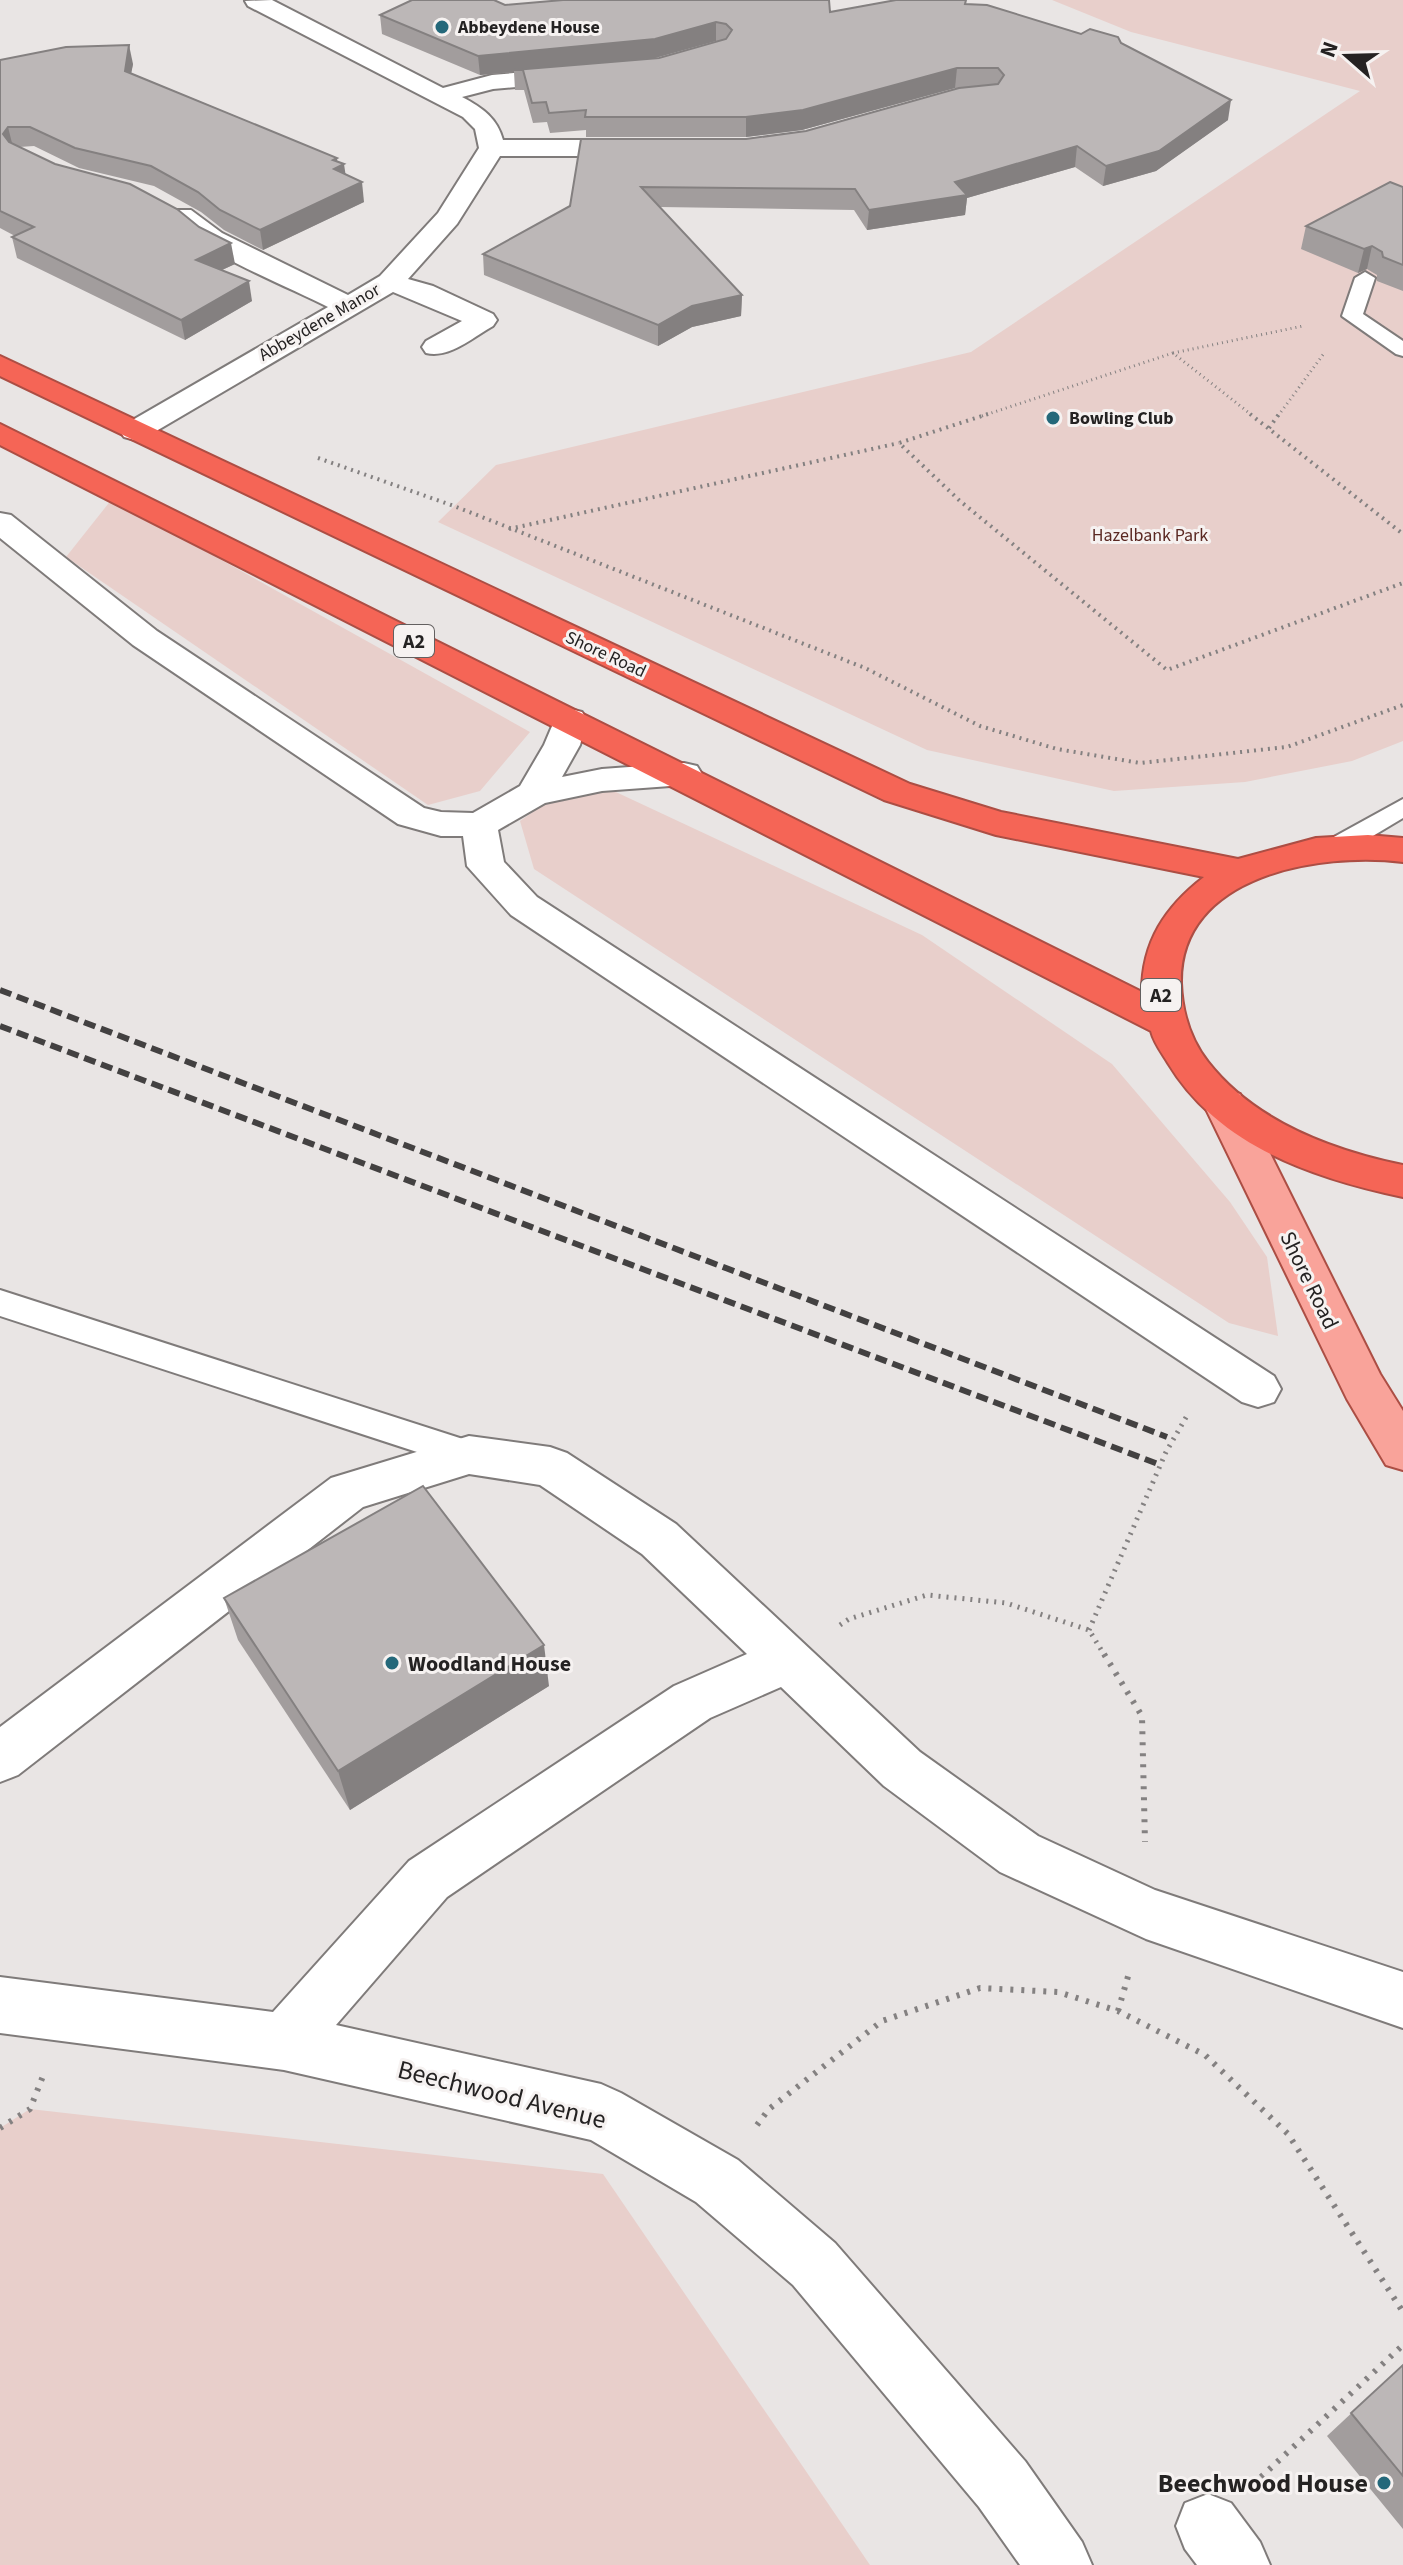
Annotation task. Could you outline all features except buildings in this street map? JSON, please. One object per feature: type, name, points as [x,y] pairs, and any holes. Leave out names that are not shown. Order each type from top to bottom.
[{"type":"highway","name":"Shore Road","points":[[0,365],[897,792],[996,823],[1236,871]]},
{"type":"highway","name":"A2","points":[[0,433],[570,720],[684,774],[1165,1021]]},
{"type":"highway","name":"A2","points":[[1403,850],[1373,846],[1300,851],[1236,871],[1196,899],[1170,934],[1158,976],[1165,1021],[1188,1064],[1225,1105],[1283,1143],[1351,1171],[1403,1181]]},
{"type":"main road","name":"Shore Road","points":[[1225,1105],[1363,1386],[1403,1451]]},
{"type":"street","points":[[256,1],[472,112],[487,127],[492,148],[666,148]]},
{"type":"street","points":[[258,28],[288,18]]},
{"type":"street","points":[[440,96],[492,82],[597,73]]},
{"type":"street","name":"Abbeydene Manor","points":[[135,431],[390,282],[448,218],[492,148]]},
{"type":"street","points":[[156,202],[191,221],[213,239],[348,306]]},
{"type":"street","points":[[390,282],[423,292],[483,320],[436,347]]},
{"type":"street","points":[[6,533],[145,638],[411,816],[441,824],[479,825],[534,794],[602,780],[684,774]]},
{"type":"street","points":[[534,794],[562,745],[570,720]]},
{"type":"street","points":[[479,825],[486,866],[524,906],[1246,1380]]},
{"type":"street","points":[[0,1758],[348,1492],[469,1455],[550,1467],[659,1539],[902,1769],[1019,1854],[1146,1913],[1403,2000]]},
{"type":"street","points":[[284,2042],[428,1879],[692,1702],[786,1661]]},
{"type":"street","name":"Beechwood Avenue","points":[[0,2005],[284,2042],[601,2113],[717,2181],[814,2264],[1002,2484],[1059,2565]]},
{"type":"lane","points":[[1365,278],[1352,316],[1403,350]]},
{"type":"lane","points":[[1332,849],[1403,807]]},
{"type":"lane","points":[[0,1303],[469,1455]]},
{"type":"path","points":[[507,529],[899,443],[1173,353],[1352,316]]},
{"type":"path","points":[[1269,428],[1352,316]]},
{"type":"path","points":[[1173,353],[1403,534]]},
{"type":"path","points":[[899,443],[960,501],[1167,670],[1403,583]]},
{"type":"path","points":[[308,454],[454,506],[865,668],[980,726],[1057,749],[1140,763],[1287,747],[1403,705]]},
{"type":"path","points":[[1089,1630],[1182,1420],[1246,1380]]},
{"type":"path","points":[[786,1661],[849,1619],[927,1595],[1006,1603],[1089,1630],[1142,1716],[1146,1913],[1118,2011]]},
{"type":"path","points":[[717,2181],[769,2109],[882,2021],[980,1988],[1058,1992],[1118,2011],[1205,2055],[1288,2134],[1403,2312]]},
{"type":"path","points":[[1222,2546],[1403,2345]]},
{"type":"green space","name":"Hazelbank Park","points":[[1052,0],[1403,0],[1403,741],[1352,761],[1245,782],[1114,791],[927,750],[438,522],[496,465],[971,352],[1360,91],[1131,32]]},
{"type":"green space","points":[[112,499],[530,732],[480,791],[428,805],[66,557]]},
{"type":"green space","points":[[603,786],[922,935],[1112,1064],[1230,1202],[1267,1257],[1278,1336],[1229,1323],[534,869],[520,821],[551,799]]},
{"type":"green space","points":[[30,2109],[603,2174],[870,2565],[0,2565],[0,2128]]},
{"type":"railway","points":[[0,990],[1167,1437]]},
{"type":"railway","points":[[0,1026],[1158,1464]]},
{"type":"place","name":"Abbeydene House","points":[[442,27]]},
{"type":"place","name":"Bowling Club","points":[[1053,418]]},
{"type":"place","name":"Woodland House","points":[[392,1663]]},
{"type":"place","name":"Beechwood House","points":[[1384,2483]]}]
